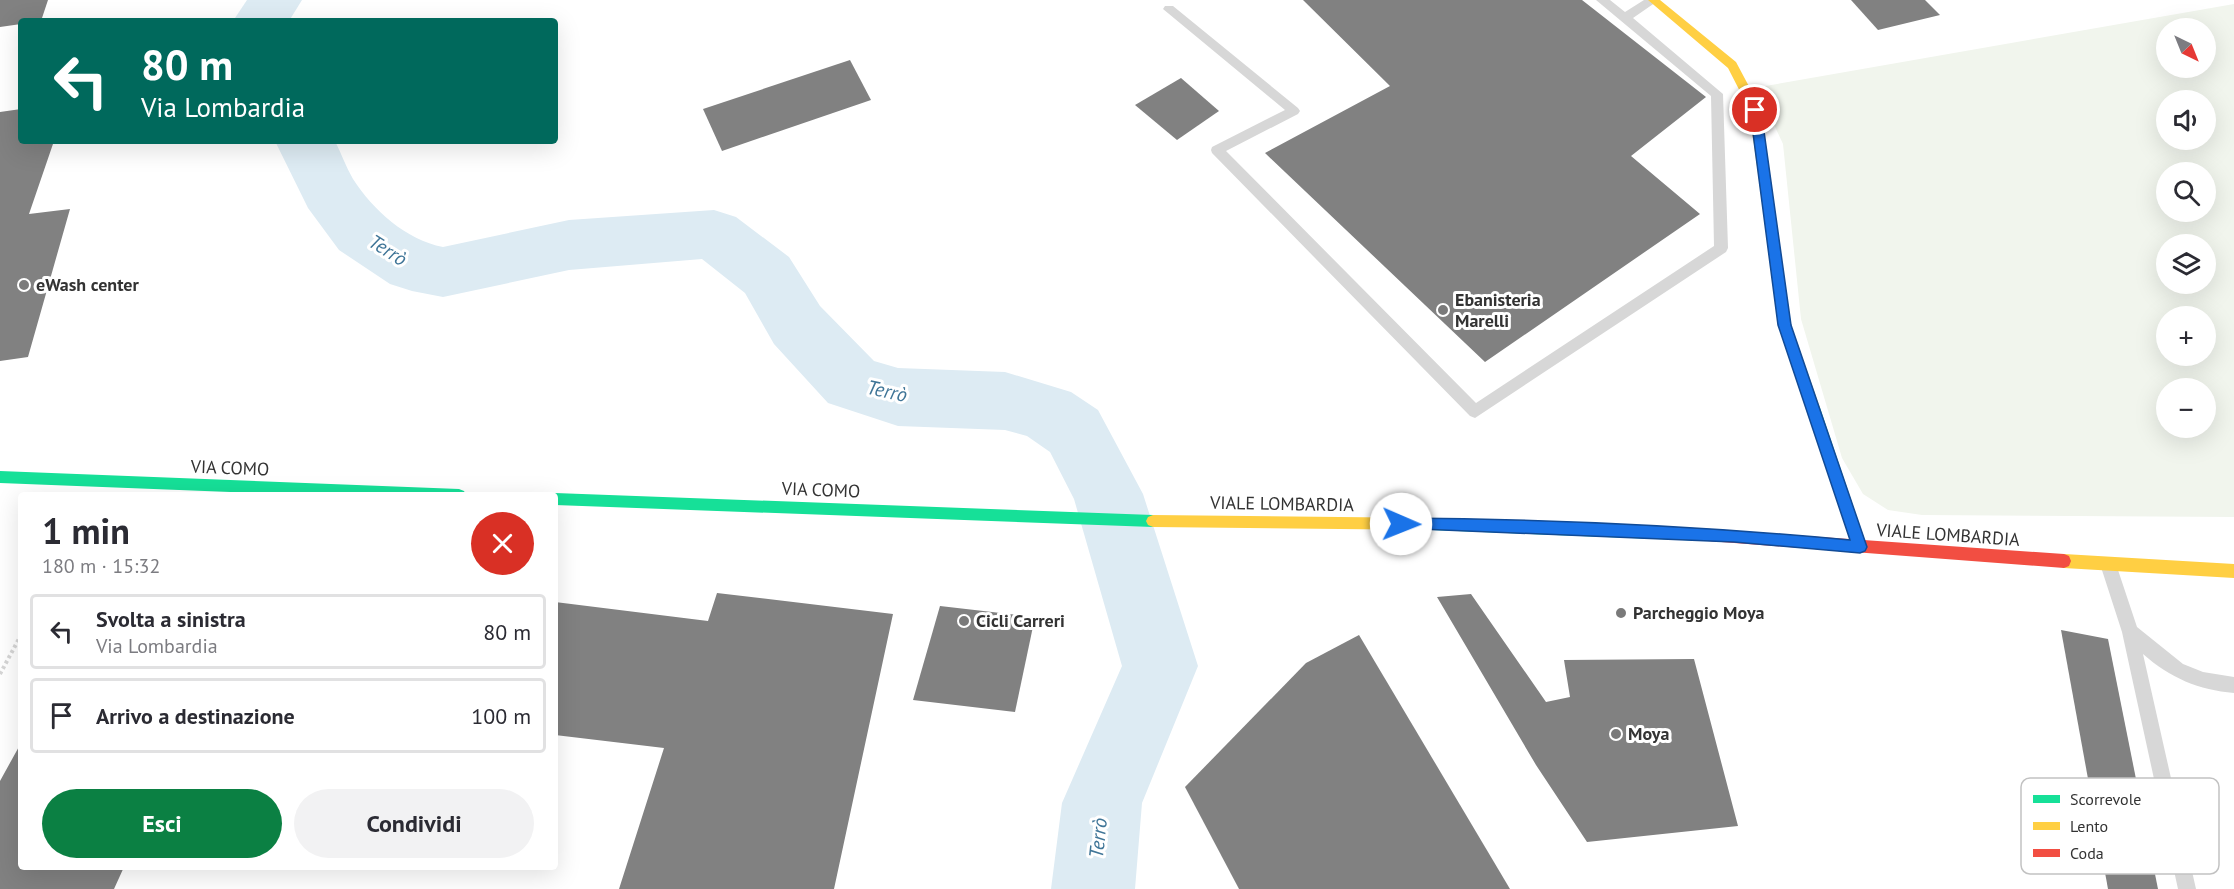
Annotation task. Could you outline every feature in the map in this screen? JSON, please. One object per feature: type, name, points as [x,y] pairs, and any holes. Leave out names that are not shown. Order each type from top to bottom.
[{"type":"main road","points":[[1653,0],[1732,65],[1755,110],[1785,325],[1860,547]]},
{"type":"main road","name":"VIA COMO","points":[[0,477],[382,492]]},
{"type":"main road","name":"VIA COMO","points":[[558,499],[1155,521]]},
{"type":"main road","name":"VIALE LOMBARDIA","points":[[1155,521],[1486,525],[1734,536],[1860,547],[2234,571]]},
{"type":"lane","points":[[1169,9],[1294,111],[1217,150],[1474,412],[1721,248],[1717,94],[1602,0]]},
{"type":"lane","points":[[1625,18],[1653,0]]},
{"type":"lane","points":[[2108,564],[2130,632],[2162,778]]},
{"type":"lane","points":[[2130,632],[2159,658],[2187,676],[2212,684],[2234,685]]},
{"type":"lane","points":[[2184,874],[2187,889]]},
{"type":"path","points":[[0,674],[18,641]]},
{"type":"shaded area","points":[[2234,4],[2234,517],[1922,515],[1888,510],[1863,494],[1842,458],[1801,319],[1783,144],[1754,88]]},
{"type":"building","points":[[0,0],[48,0],[42,18],[18,18],[18,24],[0,27]]},
{"type":"building","points":[[1303,0],[1582,0],[1706,97],[1631,156],[1700,214],[1485,362],[1265,153],[1390,86]]},
{"type":"building","points":[[1851,0],[1925,0],[1940,15],[1878,30]]},
{"type":"building","points":[[850,60],[871,100],[722,151],[703,109]]},
{"type":"building","points":[[1181,78],[1219,111],[1177,140],[1135,105]]},
{"type":"building","name":"eWash center","points":[[18,109],[18,144],[53,144],[29,214],[70,209],[28,357],[0,361],[0,112]]},
{"type":"building","points":[[717,593],[893,614],[834,889],[619,889],[664,748],[558,735],[558,602],[708,621]]},
{"type":"building","name":"Moya","points":[[1471,594],[1546,702],[1570,697],[1564,660],[1694,659],[1738,826],[1587,842],[1536,765],[1437,597]]},
{"type":"building","points":[[940,606],[1035,617],[1015,712],[913,700]]},
{"type":"building","points":[[2061,630],[2108,639],[2136,778],[2088,778]]},
{"type":"building","points":[[1359,635],[1510,889],[1239,889],[1185,787],[1306,663]]},
{"type":"building","points":[[18,748],[18,870],[123,870],[114,889],[0,889],[0,781]]},
{"type":"building","points":[[2105,874],[2155,874],[2158,889],[2108,889]]},
{"type":"waterway","name":"Terrò","points":[[263,18],[275,0]]},
{"type":"waterway","name":"Terrò","points":[[306,144],[329,192],[361,233],[412,266],[443,272],[569,245],[714,234],[767,275],[797,325],[852,383],[898,397],[1005,401],[1047,413],[1074,431],[1108,494],[1160,666],[1102,803],[1093,889]]},
{"type":"traffic: fast","points":[[1813,408],[1860,547]]},
{"type":"traffic: fast","points":[[0,477],[382,492]]},
{"type":"traffic: fast","points":[[558,499],[1153,521]]},
{"type":"traffic: fast","points":[[1433,524],[1708,535]]},
{"type":"traffic: slow","points":[[1653,0],[1732,65],[1755,109],[1785,325],[1813,408]]},
{"type":"traffic: slow","points":[[1153,521],[1433,524]]},
{"type":"traffic: slow","points":[[2064,561],[2234,571]]},
{"type":"traffic: jam","points":[[1708,535],[2064,561]]},
{"type":"place","name":"eWash center","points":[[24,285]]},
{"type":"place","name":"Ebanisteria Marelli","points":[[1443,310]]},
{"type":"place","name":"Parcheggio Moya","points":[[1621,613]]},
{"type":"place","name":"Cicli Carreri","points":[[964,621]]},
{"type":"place","name":"Moya","points":[[1616,734]]},
{"type":"route","points":[[1401,524],[1486,525],[1734,536],[1860,547],[1785,325],[1755,110]]}]
